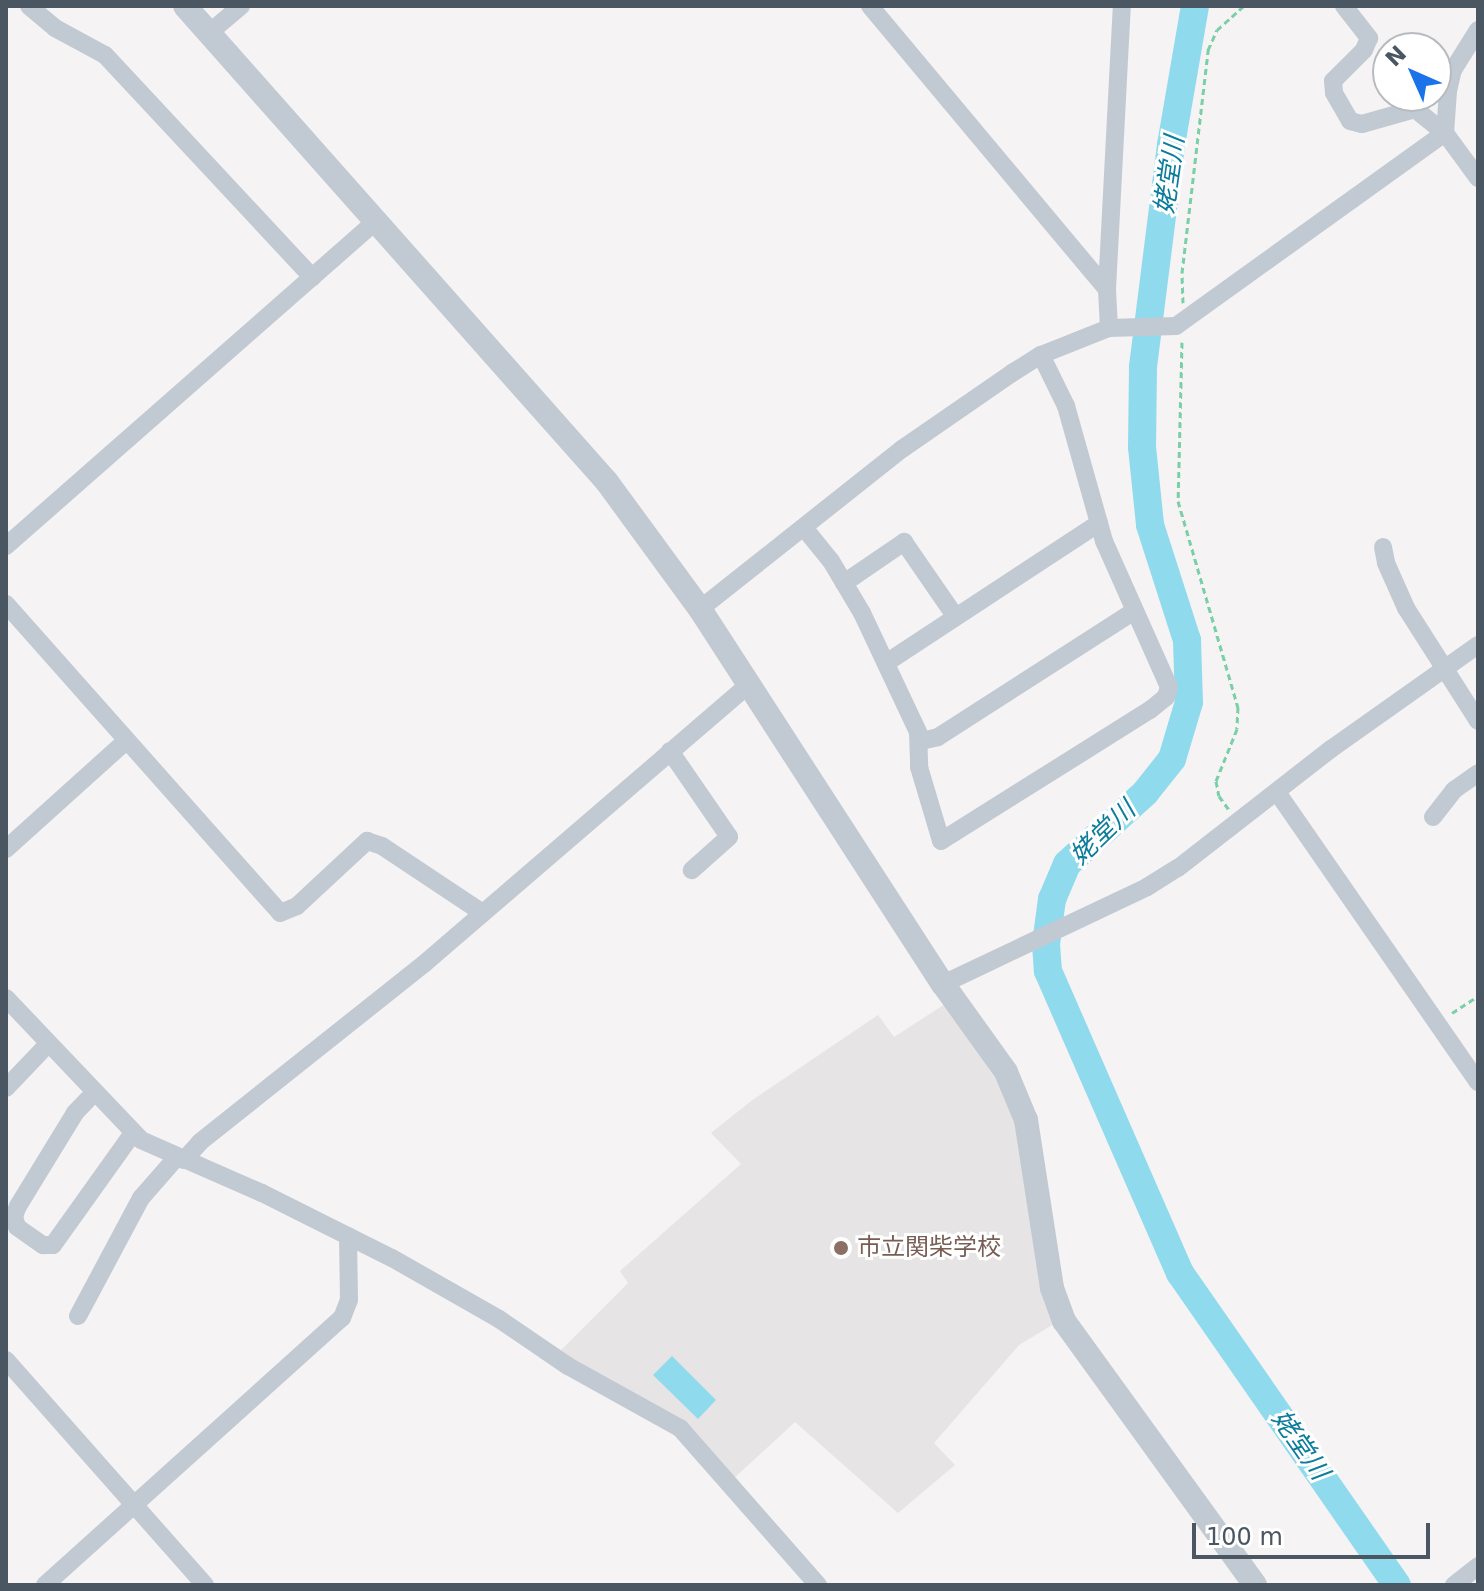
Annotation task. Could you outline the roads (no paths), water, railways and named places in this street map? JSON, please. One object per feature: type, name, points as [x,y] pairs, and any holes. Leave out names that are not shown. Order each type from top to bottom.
[{"type":"street","points":[[29,6],[55,28],[105,55],[312,277]]},
{"type":"street","points":[[185,6],[607,482],[700,609],[943,984],[1006,1072],[1023,1112],[1034,1155],[1052,1288],[1064,1321],[1255,1585]]},
{"type":"street","points":[[209,33],[241,6]]},
{"type":"street","points":[[870,6],[1107,289]]},
{"type":"street","points":[[1114,327],[1107,289],[1122,6]]},
{"type":"street","points":[[1344,6],[1369,38],[1364,50],[1333,81],[1334,93],[1350,121],[1362,124],[1415,109],[1445,133],[1478,178]]},
{"type":"street","points":[[700,609],[805,529],[902,449],[1041,355],[1114,327],[1179,324],[1445,133],[1453,70],[1478,30]]},
{"type":"street","points":[[6,546],[376,221]]},
{"type":"street","points":[[805,529],[844,583],[886,663],[921,741],[919,767],[927,799],[938,836],[946,840],[1166,697],[1169,687],[1099,523],[1066,406],[1041,355]]},
{"type":"street","points":[[886,663],[1099,523]]},
{"type":"street","points":[[844,583],[904,542],[955,616]]},
{"type":"street","points":[[1383,547],[1386,563],[1406,608],[1478,721]]},
{"type":"street","points":[[6,604],[125,742],[280,913],[297,906],[367,841],[394,853],[483,913]]},
{"type":"street","points":[[921,741],[938,737],[1134,611]]},
{"type":"street","points":[[943,984],[1147,887],[1178,868],[1478,645]]},
{"type":"street","points":[[78,1316],[141,1198],[180,1159],[399,985],[749,684]]},
{"type":"street","points":[[6,849],[125,742]]},
{"type":"street","points":[[670,751],[729,837],[692,870]]},
{"type":"street","points":[[1433,817],[1454,790],[1478,773]]},
{"type":"street","points":[[1277,792],[1438,1021],[1471,1053],[1478,1082]]},
{"type":"street","points":[[6,998],[133,1133],[180,1159],[262,1193],[348,1236],[474,1305],[568,1366],[680,1428],[818,1585]]},
{"type":"street","points":[[6,1088],[48,1044]]},
{"type":"street","points":[[94,1093],[75,1113],[18,1206],[14,1216],[17,1227],[43,1245],[53,1245],[133,1133]]},
{"type":"street","points":[[45,1585],[342,1318],[349,1300],[348,1236]]},
{"type":"street","points":[[6,1360],[205,1585]]},
{"type":"street","points":[[1454,1585],[1478,1566]]},
{"type":"water","points":[[672,1356],[716,1400],[698,1419],[653,1375]]},
{"type":"waterway","name":"姥堂川","points":[[1195,6],[1171,145],[1143,367],[1142,447],[1150,525],[1187,640],[1189,702],[1172,759],[1145,793],[1067,864],[1052,899],[1046,944],[1048,971],[1180,1273],[1397,1585]]},
{"type":"place","name":"市立関柴学校","points":[[841,1248]]}]
